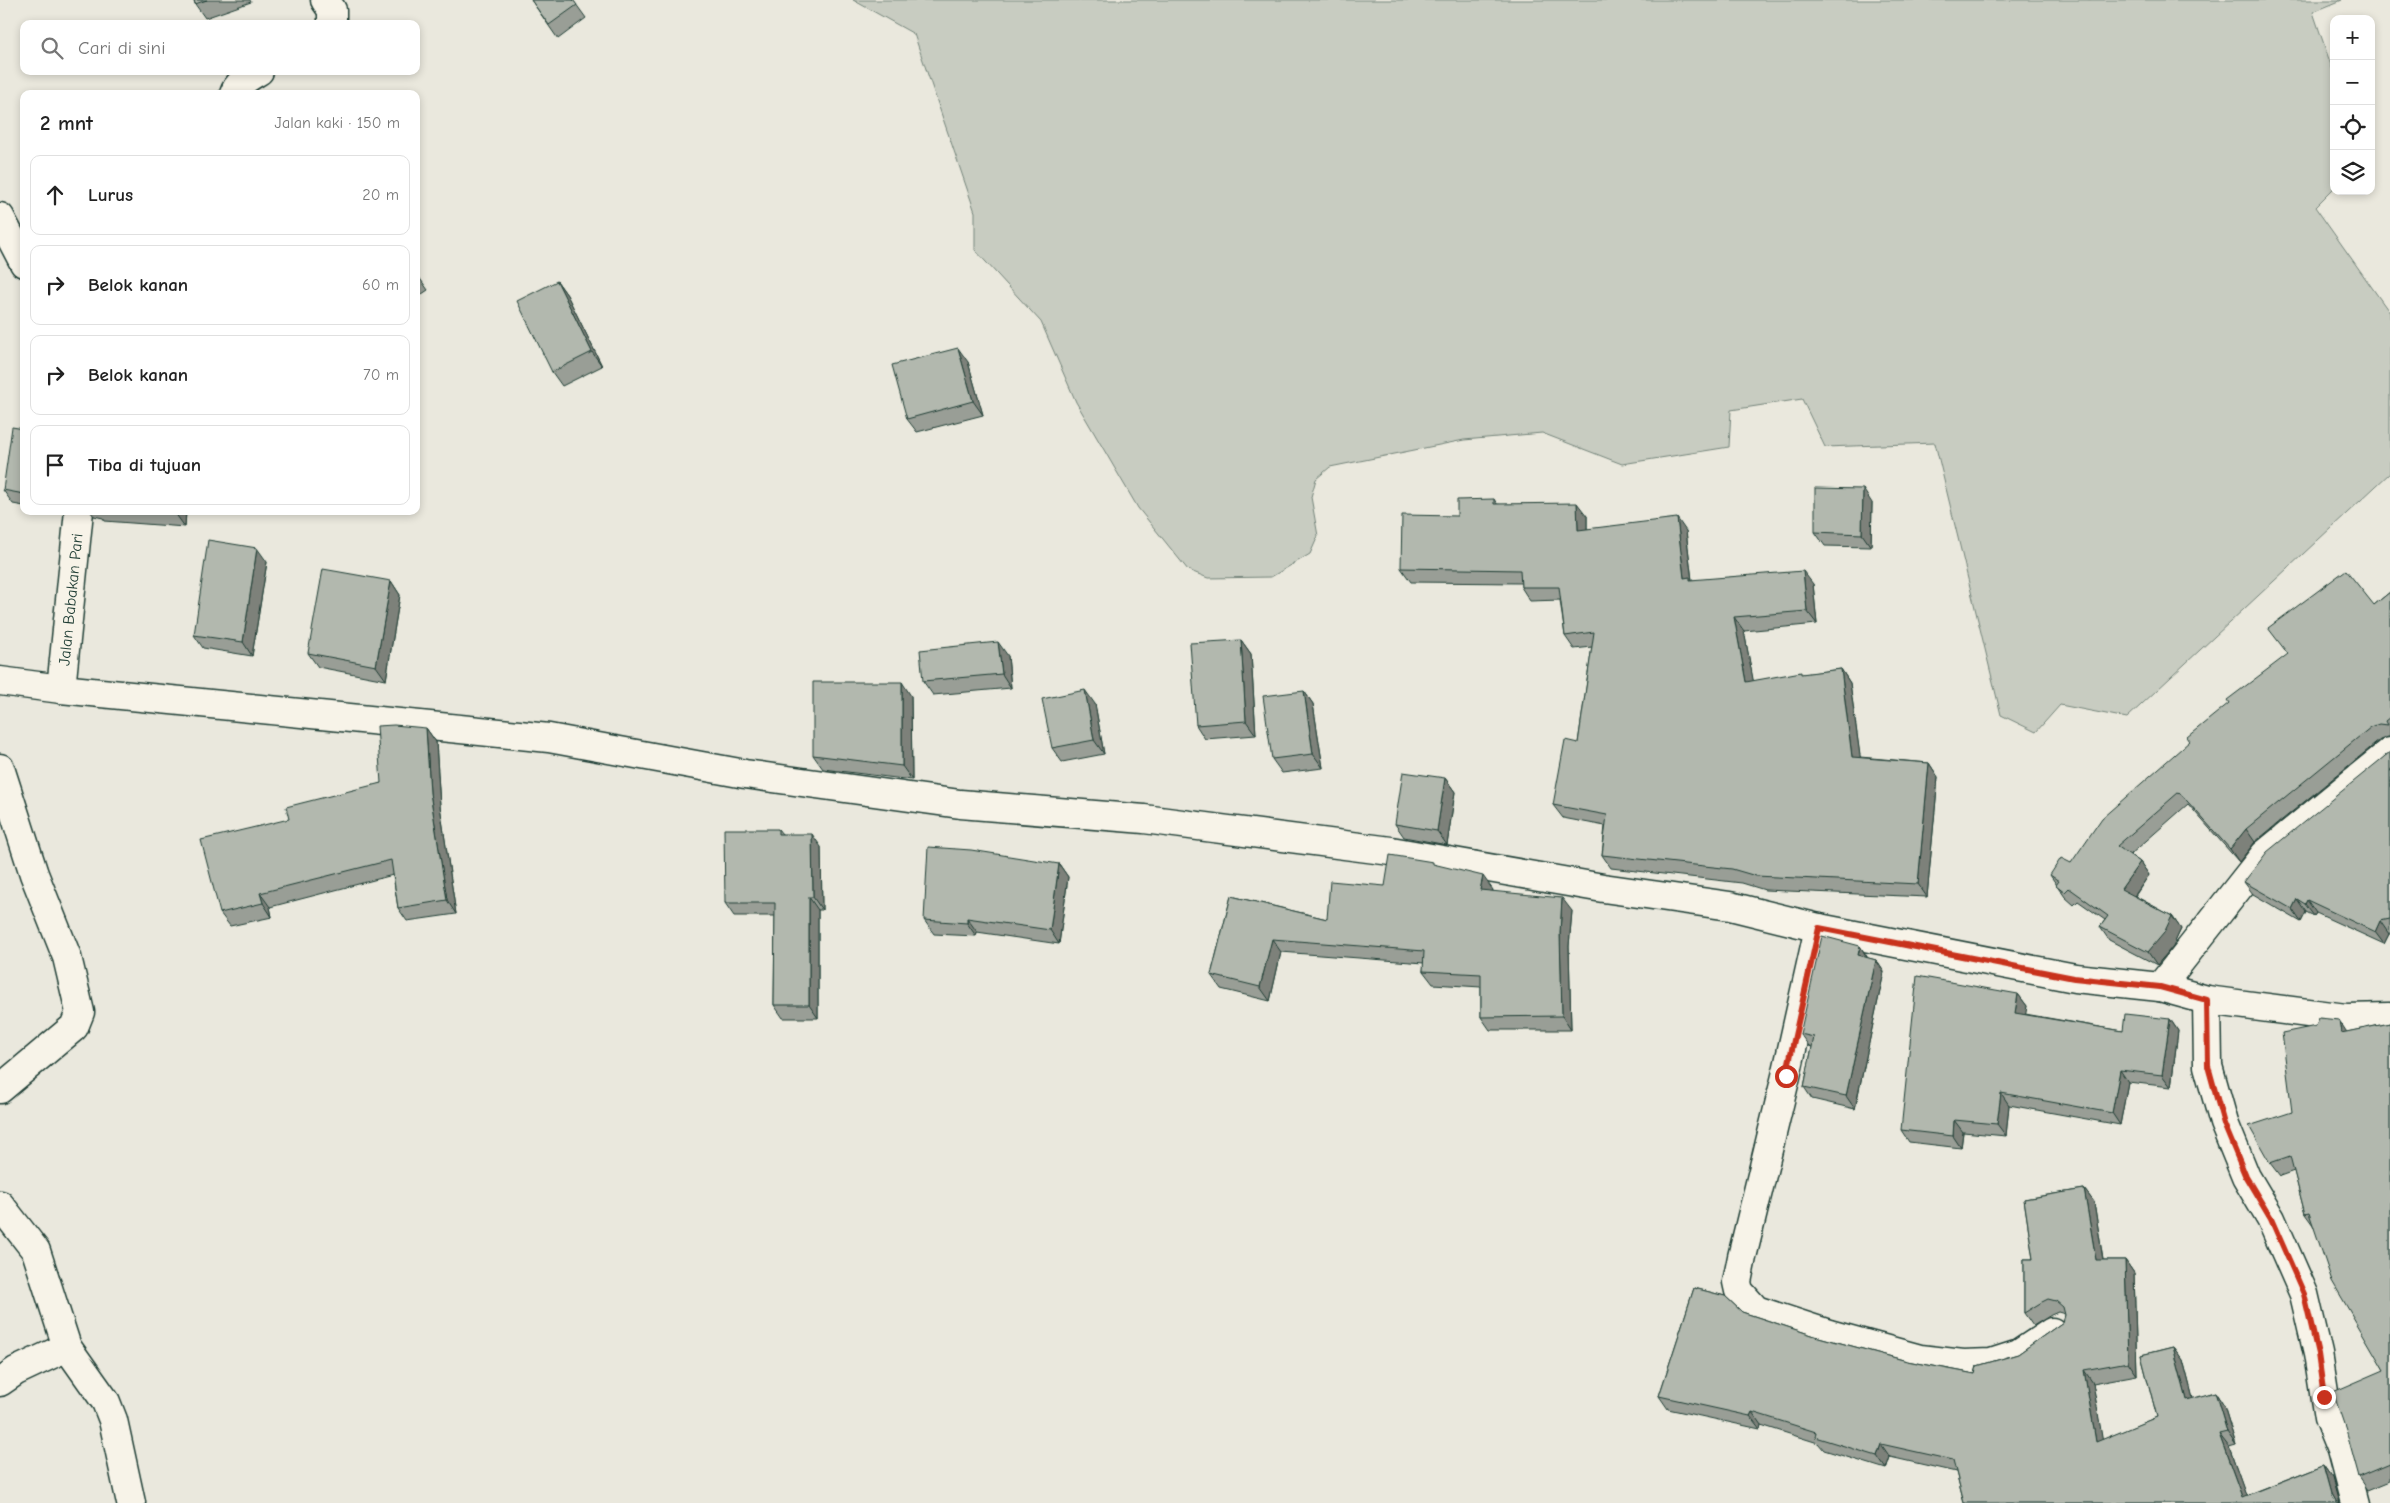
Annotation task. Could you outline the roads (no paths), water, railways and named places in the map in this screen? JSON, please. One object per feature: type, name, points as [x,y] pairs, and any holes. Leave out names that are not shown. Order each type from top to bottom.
[{"type":"street","points":[[325,0],[332,10],[332,20]]},
{"type":"street","points":[[235,90],[242,81],[253,75]]},
{"type":"street","points":[[0,217],[20,255]]},
{"type":"street","name":"Jalan Babakan Pari","points":[[61,689],[78,515]]},
{"type":"street","points":[[0,681],[61,689],[549,738],[745,774],[960,804],[1144,819],[1391,851],[1603,888],[1730,906],[1819,928],[2074,978],[2160,987],[2207,1000],[2346,1018],[2390,1017]]},
{"type":"street","points":[[2160,987],[2265,854],[2390,752]]},
{"type":"street","points":[[0,768],[34,874],[67,957],[80,1012],[74,1027],[0,1089]]},
{"type":"street","points":[[1819,928],[1786,1076],[1742,1257],[1738,1282],[1739,1291],[1756,1310],[1829,1334],[1920,1359],[1963,1364],[1991,1363],[2019,1354],[2058,1328]]},
{"type":"street","points":[[2207,1000],[2208,1066],[2224,1124],[2246,1177],[2271,1219],[2304,1294],[2318,1354],[2328,1418],[2341,1450],[2355,1503]]},
{"type":"street","points":[[0,1205],[36,1252],[67,1347],[106,1402],[113,1420],[131,1503]]},
{"type":"street","points":[[0,1382],[16,1371],[67,1347]]}]
